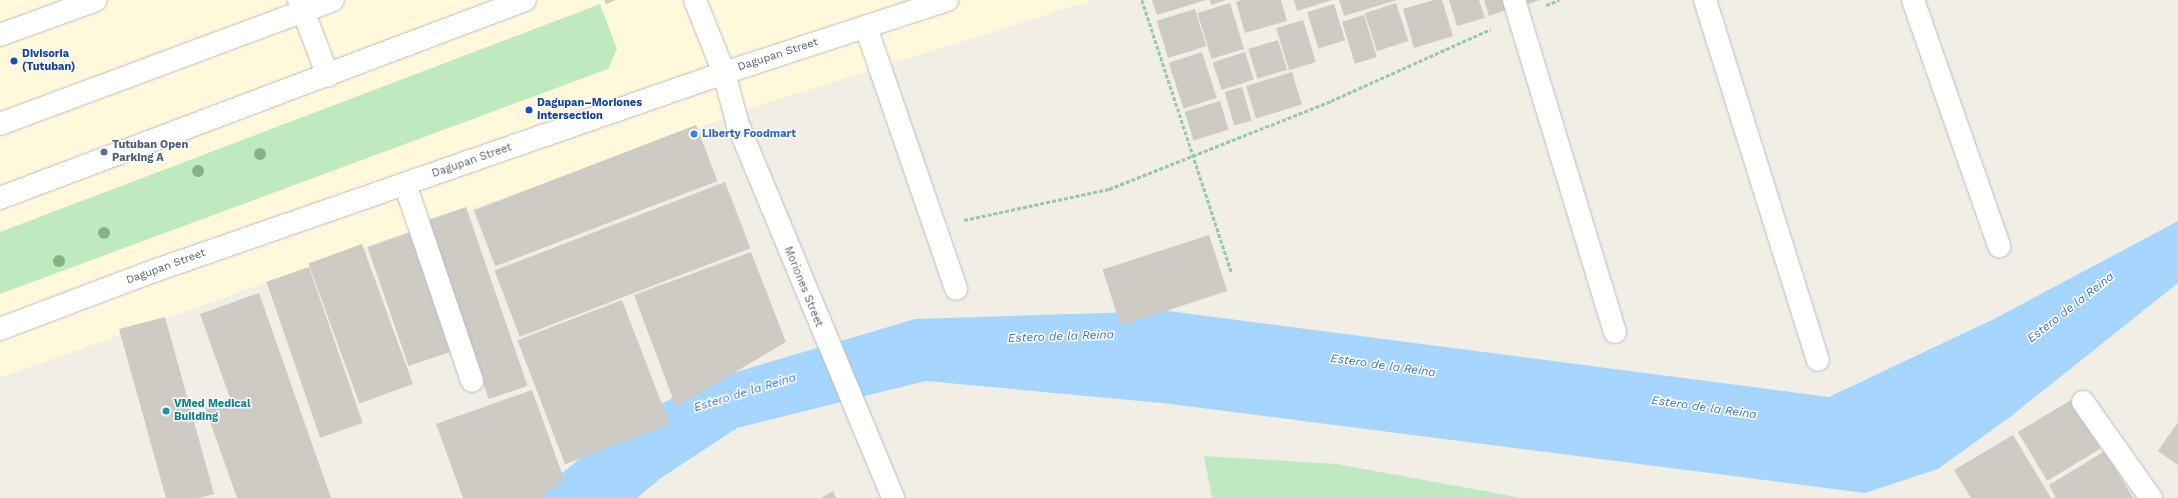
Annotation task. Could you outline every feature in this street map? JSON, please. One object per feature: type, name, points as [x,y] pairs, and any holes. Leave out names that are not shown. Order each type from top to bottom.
[{"type":"street","points":[[0,35],[96,0]]},
{"type":"street","points":[[0,124],[302,6],[333,0]]},
{"type":"street","points":[[0,198],[328,76],[525,0]]},
{"type":"street","name":"Moriones Street","points":[[695,0],[724,73],[738,125],[823,336],[893,498]]},
{"type":"street","name":"Dagupan Street","points":[[0,329],[405,184],[724,73],[947,0]]},
{"type":"street","points":[[1705,0],[1818,360]]},
{"type":"street","points":[[1912,0],[1999,246]]},
{"type":"street","points":[[302,6],[328,76]]},
{"type":"street","points":[[1516,8],[1614,332]]},
{"type":"street","points":[[866,27],[956,289]]},
{"type":"street","points":[[405,184],[472,381]]},
{"type":"street","points":[[2083,402],[2151,498]]},
{"type":"path","points":[[1142,0],[1232,272]]},
{"type":"path","points":[[934,226],[1109,189],[1331,101],[1516,8],[1559,0]]},
{"type":"shaded area","points":[[0,0],[1094,0],[770,102],[0,378]]},
{"type":"green space","points":[[600,4],[617,49],[608,69],[0,294],[0,232]]},
{"type":"green space","points":[[1204,456],[1337,464],[1522,498],[1212,498]]},
{"type":"water","name":"Estero de la Reina","points":[[2178,221],[2178,283],[2010,417],[1938,469],[1865,493],[1162,403],[926,381],[737,428],[661,478],[637,498],[533,498],[624,421],[716,378],[915,319],[1168,311],[1829,397],[1996,318]]},
{"type":"building","points":[[604,0],[616,0],[606,4]]},
{"type":"building","points":[[1152,0],[1206,0],[1157,15]]},
{"type":"building","points":[[1210,0],[1226,0],[1211,5]]},
{"type":"building","points":[[1241,0],[1281,0],[1287,21],[1245,33],[1236,2]]},
{"type":"building","points":[[1294,0],[1332,0],[1297,11]]},
{"type":"building","points":[[1339,0],[1397,0],[1344,16]]},
{"type":"building","points":[[1434,0],[1442,0],[1453,36],[1414,48],[1403,9]]},
{"type":"building","points":[[1449,0],[1479,0],[1485,18],[1457,26]]},
{"type":"building","points":[[1484,0],[1510,0],[1512,8],[1489,16]]},
{"type":"building","points":[[1517,0],[1540,0],[1519,7]]},
{"type":"building","points":[[1230,3],[1244,49],[1212,59],[1197,13]]},
{"type":"building","points":[[1396,3],[1408,41],[1377,51],[1365,13]]},
{"type":"building","points":[[1334,4],[1345,40],[1318,49],[1307,12]]},
{"type":"building","points":[[1195,9],[1206,46],[1168,58],[1157,21]]},
{"type":"building","points":[[1364,15],[1377,57],[1355,64],[1342,22]]},
{"type":"building","points":[[1303,20],[1316,62],[1289,70],[1276,28]]},
{"type":"building","points":[[1278,40],[1287,70],[1257,79],[1248,49]]},
{"type":"building","points":[[1202,52],[1217,98],[1184,108],[1169,63]]},
{"type":"building","points":[[1245,52],[1254,80],[1222,90],[1213,63]]},
{"type":"building","points":[[1292,72],[1302,105],[1256,119],[1246,86]]},
{"type":"building","points":[[1242,87],[1252,121],[1234,126],[1225,92]]},
{"type":"building","points":[[1220,101],[1229,130],[1193,141],[1185,112]]},
{"type":"building","points":[[696,125],[718,181],[495,266],[474,210]]},
{"type":"building","points":[[725,182],[750,248],[520,337],[494,271]]},
{"type":"building","points":[[466,207],[528,386],[489,399],[427,220]]},
{"type":"building","points":[[411,232],[452,351],[409,366],[368,247]]},
{"type":"building","points":[[1209,235],[1227,291],[1121,326],[1102,270]]},
{"type":"building","points":[[362,244],[413,384],[359,404],[308,263]]},
{"type":"building","points":[[751,252],[786,342],[676,407],[634,295]]},
{"type":"building","points":[[309,267],[363,423],[320,438],[266,282]]},
{"type":"building","points":[[259,293],[331,498],[237,498],[205,407],[230,398],[200,314]]},
{"type":"building","points":[[622,300],[670,424],[565,464],[517,340]]},
{"type":"building","name":"VMed Medical Building","points":[[165,317],[214,494],[198,498],[166,498],[119,329]]},
{"type":"building","points":[[532,390],[564,479],[541,498],[463,498],[436,424]]},
{"type":"building","points":[[2071,400],[2100,449],[2047,481],[2018,432]]},
{"type":"building","points":[[2178,422],[2178,465],[2158,451]]},
{"type":"building","points":[[2013,435],[2051,498],[1971,498],[1954,470]]},
{"type":"building","points":[[2105,451],[2133,498],[2056,498],[2049,485]]},
{"type":"building","points":[[833,491],[836,498],[821,498]]},
{"type":"place","name":"Divisoria (Tutuban)","points":[[14,61]]},
{"type":"place","name":"Dagupan–Moriones Intersection","points":[[529,110]]},
{"type":"place","name":"Liberty Foodmart","points":[[694,134]]},
{"type":"place","name":"Tutuban Open Parking A","points":[[104,152]]},
{"type":"place","name":"VMed Medical Building","points":[[166,411]]}]
